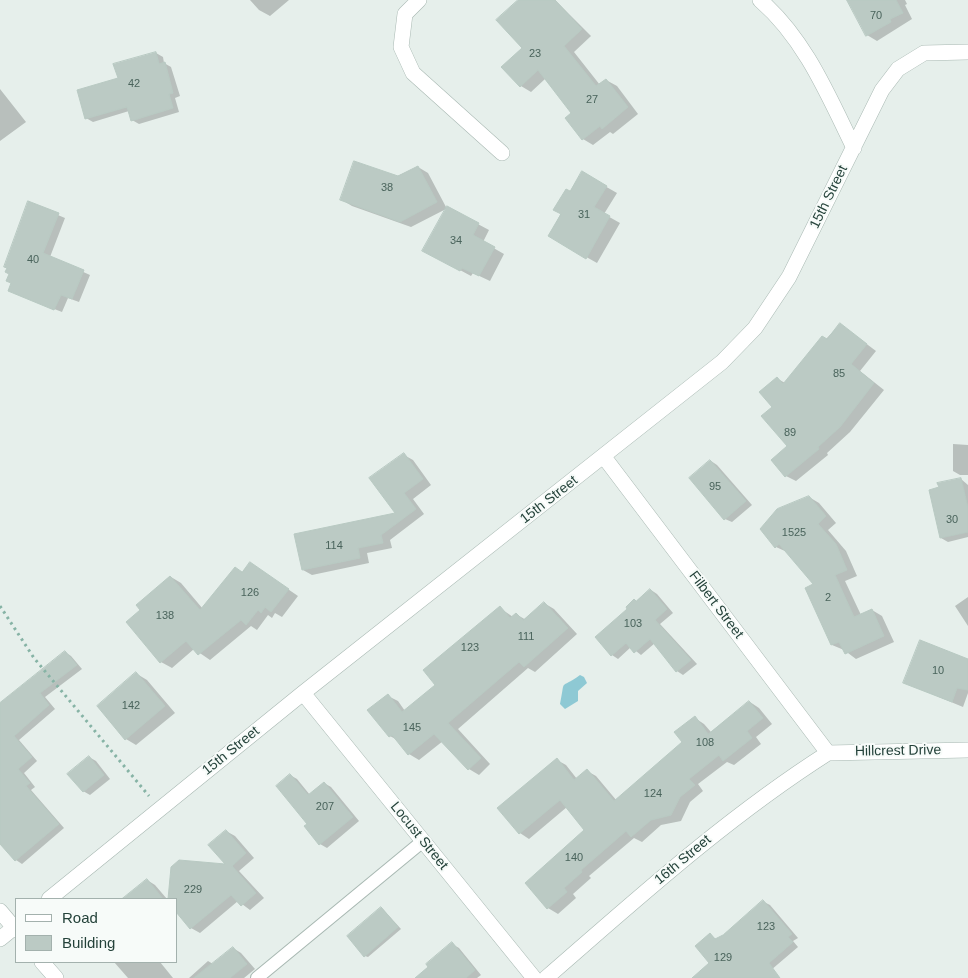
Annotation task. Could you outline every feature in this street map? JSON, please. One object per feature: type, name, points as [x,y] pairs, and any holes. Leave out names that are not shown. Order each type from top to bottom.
[{"type":"street","points":[[419,0],[405,14],[401,47],[413,74],[502,153]]},
{"type":"street","points":[[760,0],[780,17],[813,64],[854,148]]},
{"type":"street","name":"15th Street","points":[[50,898],[303,693],[722,362],[755,328],[790,277],[882,90],[898,69],[924,53],[968,52]]},
{"type":"street","name":"Filbert Street","points":[[604,457],[828,753]]},
{"type":"street","name":"Locust Street","points":[[303,693],[534,978]]},
{"type":"street","name":"Hillcrest Drive","points":[[828,753],[968,750]]},
{"type":"street","name":"16th Street","points":[[546,978],[690,854],[785,780],[828,753]]},
{"type":"street","points":[[0,911],[15,928],[0,939]]},
{"type":"street","points":[[43,963],[56,978]]},
{"type":"lane","points":[[257,978],[423,841]]},
{"type":"path","points":[[0,606],[34,658],[160,809]]},
{"type":"water","points":[[580,675],[584,677],[587,683],[578,691],[578,701],[565,709],[560,704],[563,687]]},
{"type":"building","points":[[518,0],[555,0],[582,29],[564,46],[596,86],[606,79],[628,107],[602,129],[600,126],[582,140],[565,118],[571,113],[538,70],[520,87],[501,67],[522,48],[496,20]]},
{"type":"building","points":[[847,0],[896,0],[903,13],[890,19],[891,22],[866,36]]},
{"type":"building","points":[[156,52],[159,64],[165,62],[173,93],[169,94],[173,108],[131,121],[127,107],[85,119],[77,90],[118,78],[113,64]]},
{"type":"building","points":[[354,161],[398,176],[418,166],[437,202],[400,222],[340,200]]},
{"type":"building","points":[[582,171],[607,186],[594,207],[610,216],[586,259],[548,236],[561,214],[553,210],[566,189],[570,191]]},
{"type":"building","points":[[28,201],[59,213],[43,253],[84,270],[72,299],[61,295],[54,310],[8,291],[11,283],[6,281],[9,274],[5,272],[7,268],[4,267]]},
{"type":"building","points":[[447,206],[479,223],[473,235],[495,247],[479,276],[462,268],[460,271],[422,251]]},
{"type":"building","points":[[840,323],[867,344],[851,364],[874,383],[840,427],[818,447],[819,449],[785,477],[771,460],[787,446],[761,416],[772,407],[759,392],[777,377],[783,384],[822,336],[827,339]]},
{"type":"building","points":[[404,453],[423,479],[404,493],[416,509],[381,535],[383,543],[358,548],[360,558],[302,570],[294,534],[395,513],[369,478]]},
{"type":"building","points":[[710,460],[746,501],[724,520],[689,478]]},
{"type":"building","points":[[961,478],[968,508],[968,532],[940,538],[929,490],[939,487],[937,483]]},
{"type":"building","points":[[809,496],[826,516],[818,524],[836,544],[847,570],[835,575],[854,617],[872,609],[884,636],[845,654],[839,642],[831,645],[805,588],[813,584],[779,544],[775,548],[760,529],[777,509]]},
{"type":"building","points":[[250,562],[289,589],[271,612],[265,607],[261,613],[258,610],[246,625],[241,620],[198,655],[186,641],[160,663],[126,622],[140,610],[136,605],[170,576],[200,610],[235,567],[242,572]]},
{"type":"building","points":[[650,589],[667,609],[655,620],[691,660],[676,672],[650,639],[634,653],[626,643],[611,656],[595,637],[627,609],[626,607],[634,599],[636,601]]},
{"type":"building","points":[[544,602],[568,628],[524,667],[519,662],[448,723],[481,758],[468,770],[434,734],[408,755],[392,735],[389,737],[367,710],[388,694],[402,712],[435,685],[423,670],[500,606],[510,618],[516,613],[523,620]]},
{"type":"building","points":[[920,640],[968,659],[968,690],[957,688],[952,702],[903,683]]},
{"type":"building","points":[[65,651],[77,665],[40,693],[49,705],[14,736],[32,757],[18,769],[30,783],[26,786],[59,824],[15,861],[0,844],[0,703]]},
{"type":"building","points":[[136,672],[165,706],[125,740],[97,706]]},
{"type":"building","points":[[749,701],[763,718],[747,731],[752,738],[723,761],[719,755],[689,779],[695,785],[680,797],[671,815],[651,820],[631,837],[626,831],[581,870],[582,872],[564,888],[567,892],[547,909],[525,883],[584,830],[560,800],[519,834],[497,808],[557,758],[574,780],[587,769],[614,801],[682,742],[674,732],[695,716],[708,734]]},
{"type":"building","points":[[89,756],[104,775],[83,792],[67,774]]},
{"type":"building","points":[[290,774],[308,795],[324,782],[353,817],[319,845],[304,826],[307,824],[276,786]]},
{"type":"building","points":[[226,830],[246,853],[232,866],[256,893],[241,906],[231,895],[190,929],[178,914],[178,898],[168,898],[171,867],[179,860],[225,864],[208,845]]},
{"type":"building","points":[[147,879],[162,898],[123,898]]},
{"type":"building","points":[[763,900],[792,934],[788,937],[793,942],[769,963],[780,978],[692,978],[709,963],[695,946],[710,933],[715,939],[723,935]]},
{"type":"building","points":[[381,907],[398,927],[364,957],[347,936]]},
{"type":"building","points":[[452,942],[475,970],[466,978],[415,978],[428,967],[426,964]]},
{"type":"building","points":[[233,947],[247,964],[230,978],[194,978]]}]
